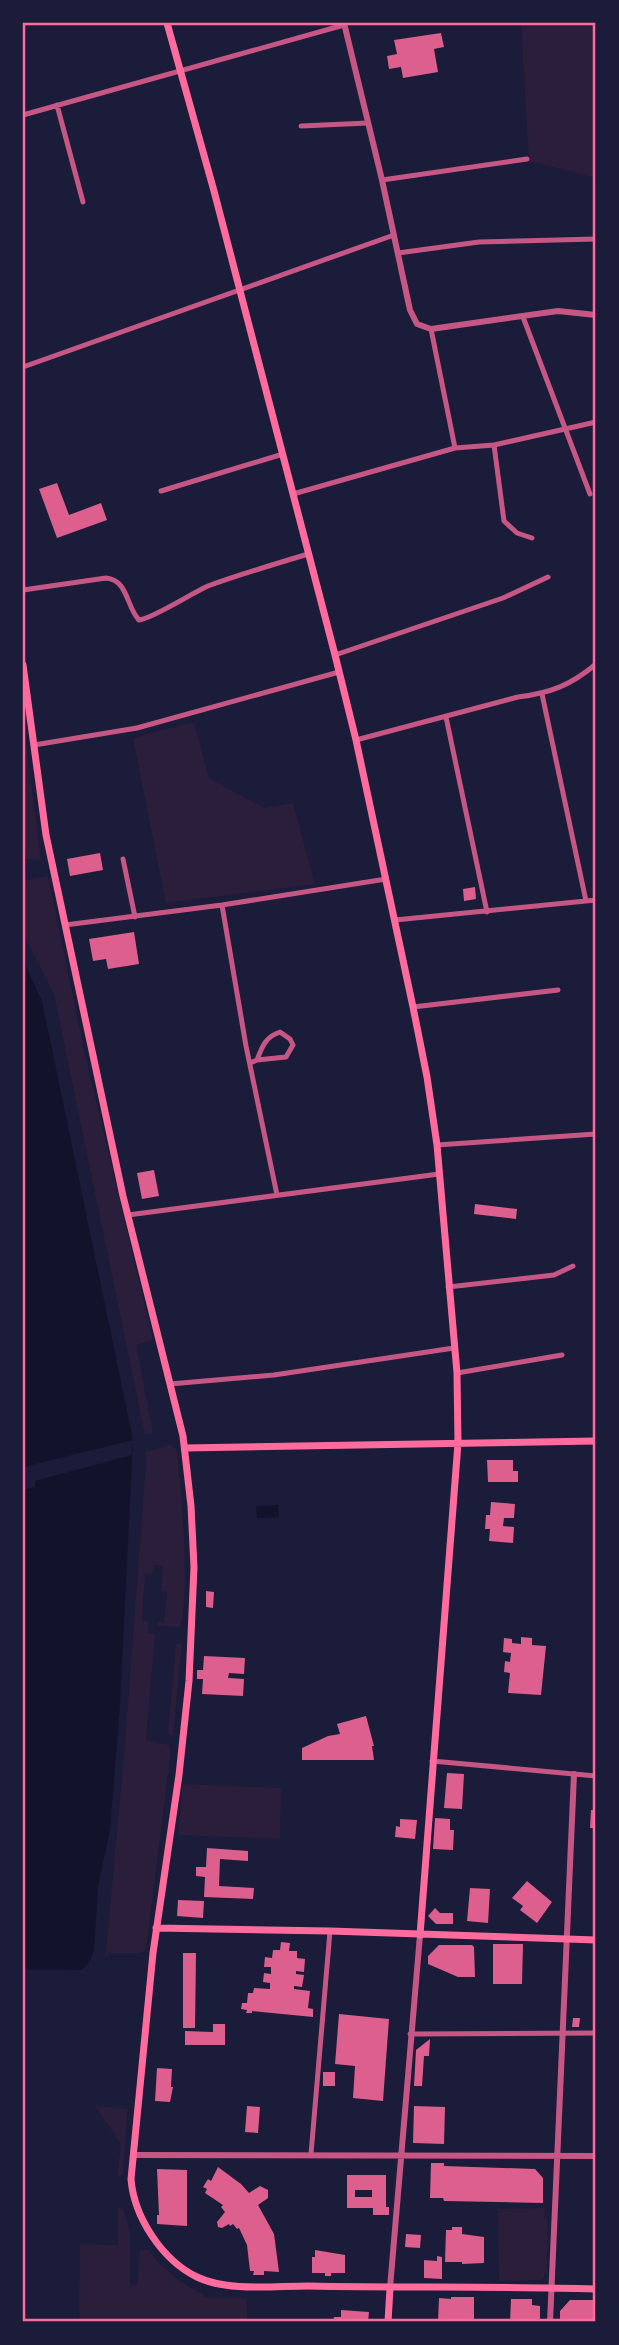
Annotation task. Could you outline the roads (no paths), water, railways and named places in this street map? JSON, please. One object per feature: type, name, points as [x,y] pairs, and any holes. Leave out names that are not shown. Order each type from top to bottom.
[{"type":"main road","points":[[167,23],[283,454],[356,740],[413,1007],[438,1145],[457,1373],[458,1443],[420,1936]]},
{"type":"main road","points":[[23,666],[46,835],[128,1215],[185,1448],[194,1567],[192,1634],[178,1775],[156,1928],[134,2155],[132,2192],[141,2218],[165,2251],[182,2267],[215,2283],[390,2288],[596,2289]]},
{"type":"main road","points":[[185,1448],[596,1441]]},
{"type":"main road","points":[[156,1928],[596,1940]]},
{"type":"main road","points":[[388,2322],[390,2288]]},
{"type":"street","points":[[23,115],[344,24],[412,317],[417,324],[431,329],[558,311],[596,315]]},
{"type":"street","points":[[57,106],[83,202]]},
{"type":"street","points":[[301,125],[368,123]]},
{"type":"street","points":[[382,180],[527,159]]},
{"type":"street","points":[[23,367],[394,235]]},
{"type":"street","points":[[398,253],[479,242],[596,239]]},
{"type":"street","points":[[523,317],[590,494]]},
{"type":"street","points":[[431,329],[455,448]]},
{"type":"street","points":[[293,494],[455,448],[494,444],[596,422]]},
{"type":"street","points":[[494,444],[504,521],[517,533],[532,538]]},
{"type":"street","points":[[161,491],[283,454]]},
{"type":"street","points":[[23,590],[115,579],[121,583],[134,614],[139,620],[146,620],[170,604],[206,587],[308,554]]},
{"type":"street","points":[[335,655],[503,598],[548,578]]},
{"type":"street","points":[[356,740],[518,697],[542,694],[576,681],[596,664]]},
{"type":"street","points":[[34,745],[137,728],[339,672]]},
{"type":"street","points":[[542,694],[586,901]]},
{"type":"street","points":[[446,717],[487,912]]},
{"type":"street","points":[[123,859],[135,916]]},
{"type":"street","points":[[65,925],[222,905],[386,879]]},
{"type":"street","points":[[395,920],[596,900]]},
{"type":"street","points":[[222,905],[277,1195]]},
{"type":"street","points":[[413,1007],[558,990]]},
{"type":"street","points":[[250,1063],[286,1057],[293,1045],[290,1039],[280,1032],[272,1035],[266,1040],[257,1060]]},
{"type":"street","points":[[438,1145],[596,1133]]},
{"type":"street","points":[[128,1215],[439,1174]]},
{"type":"street","points":[[448,1287],[554,1275],[573,1266]]},
{"type":"street","points":[[170,1384],[274,1375],[454,1348]]},
{"type":"street","points":[[457,1373],[562,1355]]},
{"type":"street","points":[[432,1761],[596,1776]]},
{"type":"street","points":[[550,2322],[574,1774]]},
{"type":"street","points":[[311,2154],[330,1931]]},
{"type":"street","points":[[390,2288],[420,1936]]},
{"type":"street","points":[[410,2034],[596,2033]]},
{"type":"street","points":[[134,2155],[596,2156]]}]
